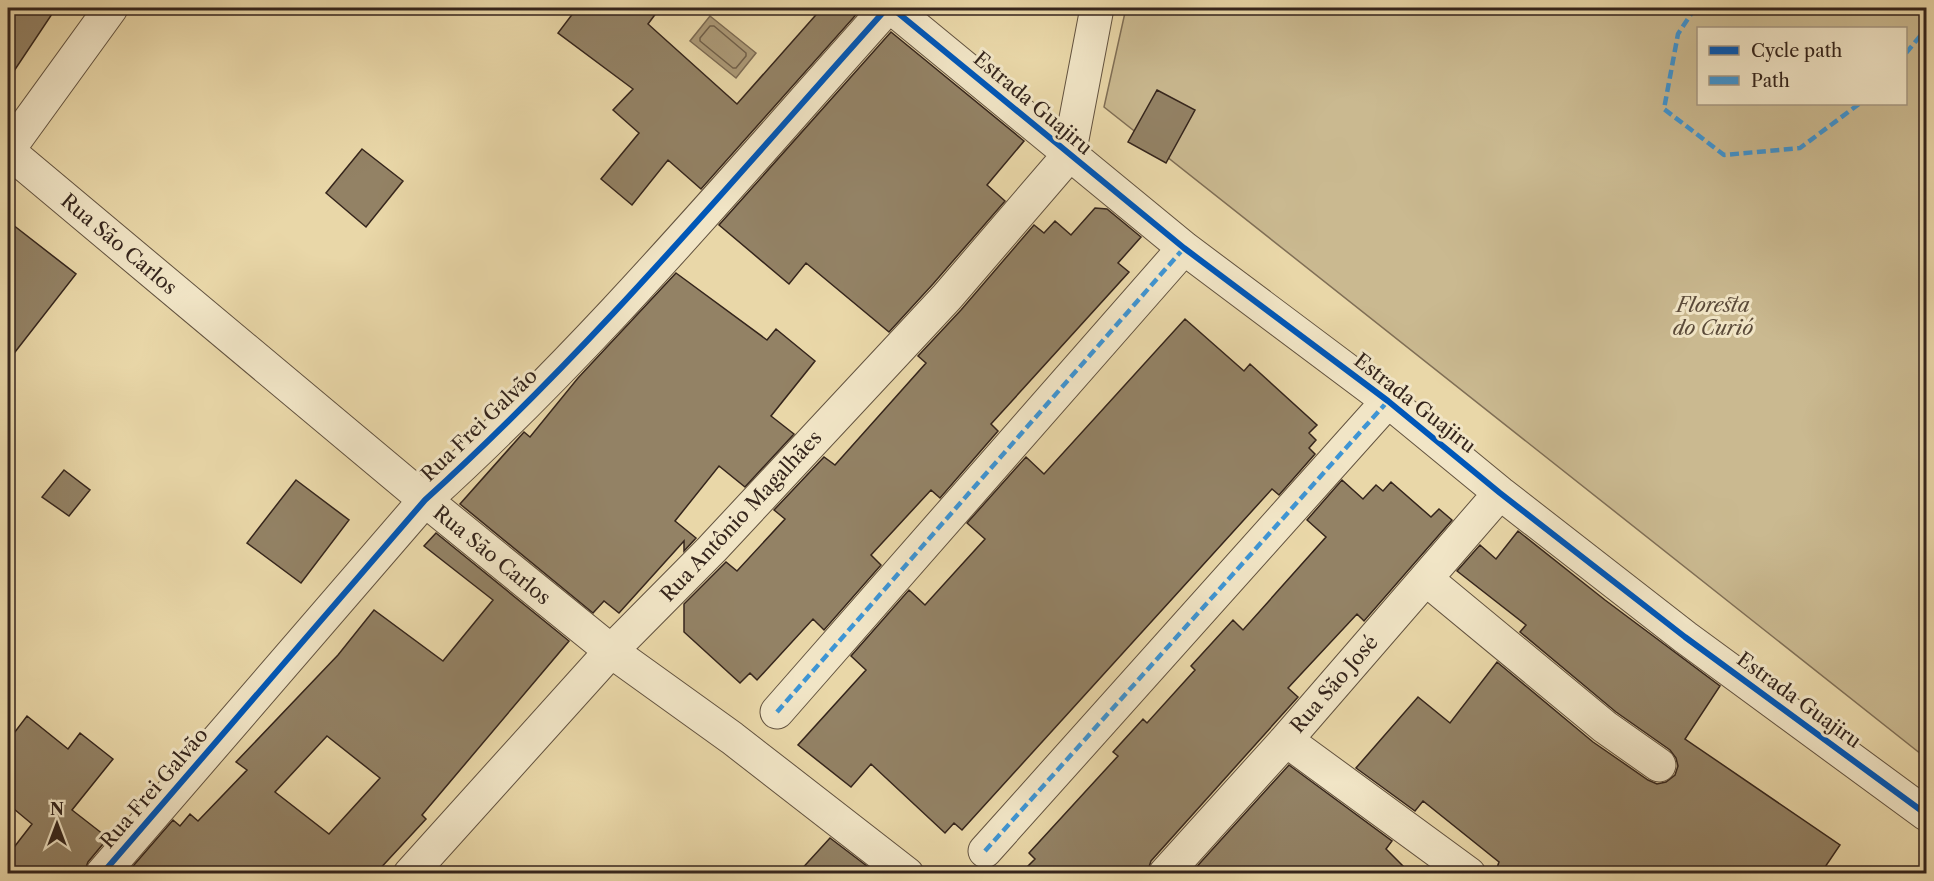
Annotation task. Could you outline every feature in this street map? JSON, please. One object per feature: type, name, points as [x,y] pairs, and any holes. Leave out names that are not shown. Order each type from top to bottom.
[{"type":"street","points":[[8,151],[111,8]]},
{"type":"street","name":"Rua Frei Galvão","points":[[102,873],[425,500],[531,400],[658,263],[887,8]]},
{"type":"street","name":"Estrada Guajiru","points":[[892,8],[1184,248],[1388,401],[1500,493],[1685,637],[1926,814]]},
{"type":"street","points":[[1069,155],[1097,8]]},
{"type":"street","name":"Rua São Carlos","points":[[8,151],[425,500],[610,651],[732,738],[907,873]]},
{"type":"street","name":"Rua Antônio Magalhães","points":[[410,873],[610,651],[712,549],[946,297],[1069,155]]},
{"type":"street","points":[[777,712],[1184,248]]},
{"type":"street","points":[[985,851],[1388,401]]},
{"type":"street","name":"Rua São José","points":[[1165,873],[1287,740],[1500,493]]},
{"type":"street","points":[[1426,579],[1605,726],[1659,765]]},
{"type":"street","points":[[1287,740],[1469,873]]},
{"type":"green space","name":"Floresta do Curió","points":[[1126,8],[1926,8],[1926,758],[1104,107]]},
{"type":"water","points":[[710,16],[756,53],[736,78],[690,41]]},
{"type":"building","points":[[8,8],[56,8],[8,80]]},
{"type":"building","points":[[577,8],[660,8],[648,24],[737,104],[822,8],[862,8],[701,189],[668,160],[632,205],[601,179],[639,133],[613,110],[633,89],[558,33]]},
{"type":"building","points":[[891,32],[1024,141],[987,185],[1005,201],[889,332],[806,263],[789,284],[719,225]]},
{"type":"building","points":[[1157,90],[1195,110],[1166,163],[1128,142]]},
{"type":"building","points":[[362,149],[403,181],[366,227],[326,193]]},
{"type":"building","points":[[1095,208],[1107,209],[1141,237],[1118,263],[1129,272],[991,424],[998,431],[940,498],[931,490],[871,555],[881,565],[824,630],[813,619],[757,680],[750,673],[740,683],[684,632],[684,604],[726,562],[737,571],[785,519],[774,510],[824,457],[835,465],[926,363],[918,356],[1034,225],[1044,233],[1055,221],[1071,235]]},
{"type":"building","points":[[8,221],[76,274],[8,361]]},
{"type":"building","points":[[676,273],[767,340],[776,329],[815,361],[771,416],[794,434],[745,487],[719,466],[675,521],[696,538],[684,551],[684,541],[619,613],[604,601],[593,613],[460,504],[524,432],[530,437],[578,378]]},
{"type":"building","points":[[1185,319],[1244,371],[1250,364],[1317,425],[1309,433],[1316,440],[1309,448],[1315,454],[1279,495],[1272,489],[962,830],[954,823],[945,833],[871,764],[851,787],[798,745],[866,670],[851,656],[909,590],[925,605],[985,539],[967,523],[1026,457],[1044,474]]},
{"type":"building","points":[[64,470],[90,490],[69,516],[42,497]]},
{"type":"building","points":[[296,480],[349,520],[301,583],[247,543]]},
{"type":"building","points":[[1342,480],[1363,499],[1376,485],[1383,491],[1391,482],[1431,517],[1439,509],[1452,520],[1364,621],[1357,614],[1288,688],[1298,697],[1151,861],[1147,873],[1021,873],[1035,859],[1029,853],[1118,756],[1113,752],[1143,719],[1147,723],[1195,670],[1191,666],[1233,620],[1243,630],[1326,537],[1307,520]]},
{"type":"building","points":[[1518,531],[1720,686],[1685,739],[1840,845],[1821,873],[1495,873],[1499,862],[1423,801],[1415,811],[1356,768],[1418,697],[1450,723],[1497,662],[1593,742],[1648,780],[1657,784],[1666,782],[1675,775],[1678,766],[1670,750],[1616,712],[1520,632],[1526,625],[1457,571],[1480,545],[1496,559]]},
{"type":"building","points":[[436,533],[569,641],[422,815],[426,819],[376,873],[127,873],[173,820],[180,826],[190,814],[198,821],[247,770],[236,762],[338,655],[374,610],[443,661],[493,600],[424,546]],"holes":[[[327,736],[380,778],[329,834],[275,792]]]},
{"type":"building","points":[[27,716],[68,749],[80,733],[113,759],[72,810],[108,838],[88,862],[84,873],[8,873],[8,855],[32,824],[8,804],[8,741]]},
{"type":"building","points":[[1289,765],[1392,841],[1386,849],[1410,873],[1191,873]]},
{"type":"building","points":[[830,838],[876,873],[798,873]]},
{"type":"marked path","points":[[1695,8],[1678,34],[1664,109],[1724,155],[1800,148],[1858,105]]},
{"type":"marked path","points":[[1907,52],[1926,29]]},
{"type":"marked path","points":[[777,712],[1184,248]]},
{"type":"marked path","points":[[985,851],[1388,401]]},
{"type":"cycle path","points":[[102,874],[425,500],[547,383],[605,322],[887,8]]},
{"type":"cycle path","points":[[892,8],[1184,248],[1388,401],[1500,493],[1685,637],[1926,814]]}]
